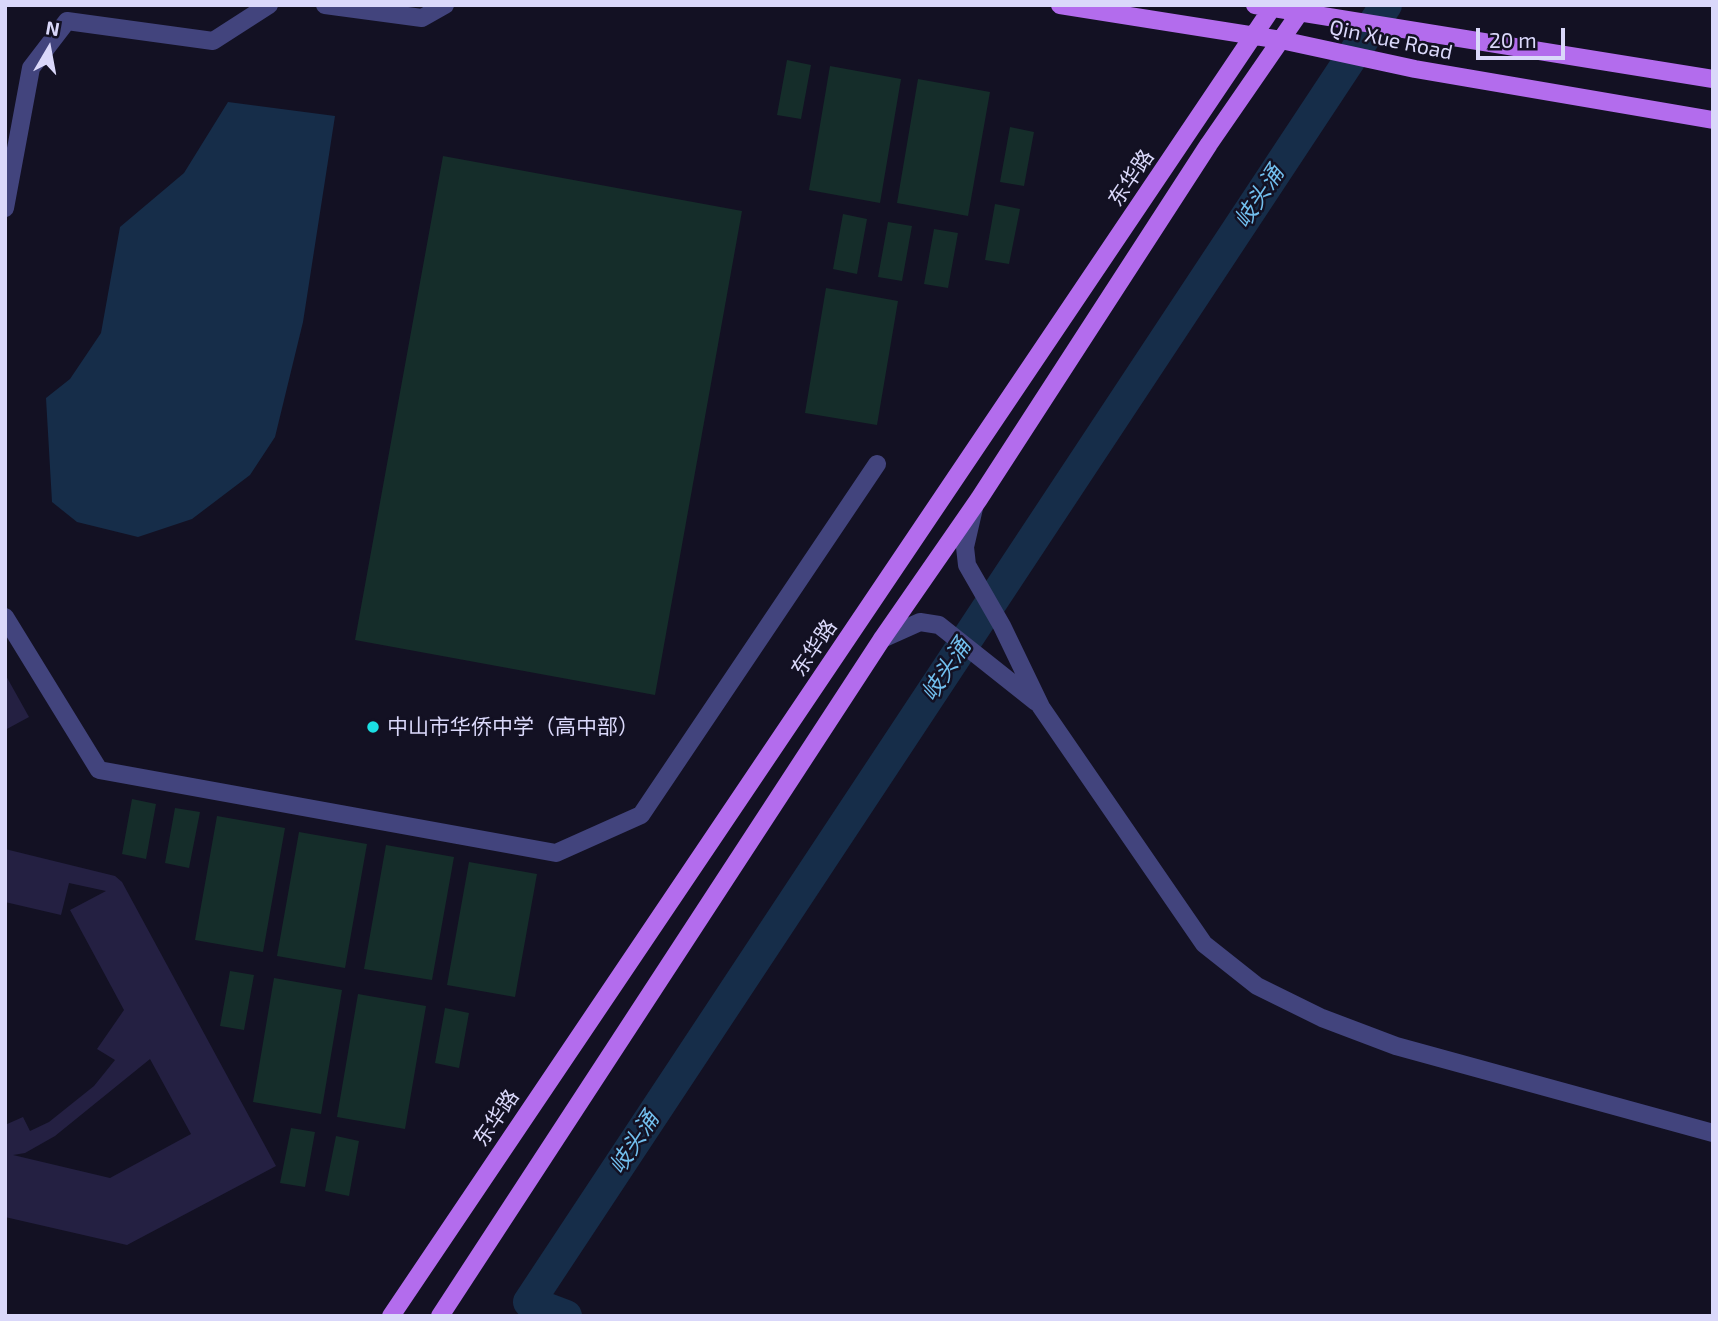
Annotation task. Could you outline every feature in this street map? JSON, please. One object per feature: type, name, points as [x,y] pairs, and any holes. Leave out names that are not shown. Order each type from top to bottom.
[{"type":"main road","name":"Qin Xue Road","points":[[1060,5],[1281,40],[1415,69],[1713,120]]},
{"type":"main road","name":"Qin Xue Road","points":[[1267,6],[1303,8],[1439,36],[1713,79]]},
{"type":"main road","name":"东华路","points":[[391,1316],[1254,37],[1267,6]]},
{"type":"main road","points":[[440,1316],[882,639],[979,499],[1209,144],[1303,8]]},
{"type":"street","points":[[5,208],[31,68],[67,21],[213,41],[269,5]]},
{"type":"street","points":[[325,5],[422,18],[445,5]]},
{"type":"street","points":[[5,617],[99,770],[556,853],[641,815],[877,464]]},
{"type":"street","points":[[979,499],[970,518],[966,538],[967,565],[1002,626],[1041,707],[1205,943],[1257,986],[1322,1018],[1396,1046],[1713,1133]]},
{"type":"street","points":[[882,639],[919,621],[939,625],[1041,707]]},
{"type":"green space","points":[[787,60],[811,65],[801,119],[777,115]]},
{"type":"green space","points":[[830,66],[901,79],[880,203],[809,190]]},
{"type":"green space","points":[[918,79],[990,92],[968,216],[897,203]]},
{"type":"green space","points":[[1010,127],[1034,132],[1024,186],[1000,182]]},
{"type":"green space","points":[[443,156],[742,211],[655,695],[355,640]]},
{"type":"green space","points":[[995,204],[1020,209],[1009,264],[985,260]]},
{"type":"green space","points":[[843,214],[867,219],[857,274],[833,269]]},
{"type":"green space","points":[[888,222],[912,226],[902,281],[878,277]]},
{"type":"green space","points":[[934,229],[958,233],[948,288],[924,284]]},
{"type":"green space","points":[[826,288],[898,301],[877,425],[805,413]]},
{"type":"green space","points":[[132,799],[156,804],[146,859],[122,854]]},
{"type":"green space","points":[[175,808],[200,812],[189,868],[165,863]]},
{"type":"green space","points":[[217,816],[285,828],[263,952],[195,940]]},
{"type":"green space","points":[[299,832],[367,844],[345,968],[277,956]]},
{"type":"green space","points":[[386,845],[454,857],[432,980],[364,969]]},
{"type":"green space","points":[[469,862],[537,874],[515,997],[447,985]]},
{"type":"green space","points":[[230,971],[254,975],[244,1030],[220,1026]]},
{"type":"green space","points":[[274,978],[342,990],[321,1114],[253,1102]]},
{"type":"green space","points":[[358,994],[426,1006],[405,1129],[337,1117]]},
{"type":"green space","points":[[445,1008],[469,1013],[459,1068],[435,1063]]},
{"type":"green space","points":[[291,1128],[315,1132],[305,1187],[280,1183]]},
{"type":"green space","points":[[336,1136],[359,1141],[349,1196],[325,1191]]},
{"type":"water","points":[[228,102],[335,116],[303,322],[275,437],[250,475],[192,519],[138,537],[77,522],[52,502],[46,398],[70,379],[101,333],[120,227],[184,173]]},
{"type":"building","points":[[5,674],[29,717],[5,730]]},
{"type":"building","points":[[5,849],[115,876],[122,882],[276,1166],[127,1245],[5,1217],[5,1125],[23,1117],[30,1131],[49,1122],[94,1086],[115,1060],[97,1049],[124,1010],[70,910],[106,891],[69,883],[61,915],[5,902]],"holes":[[[150,1059],[191,1134],[110,1178],[13,1155],[25,1153],[55,1136]]]},
{"type":"waterway","name":"岐头涌","points":[[566,1316],[529,1302],[1386,5]]},
{"type":"place","name":"中山市华侨中学（高中部）","points":[[373,727]]}]
